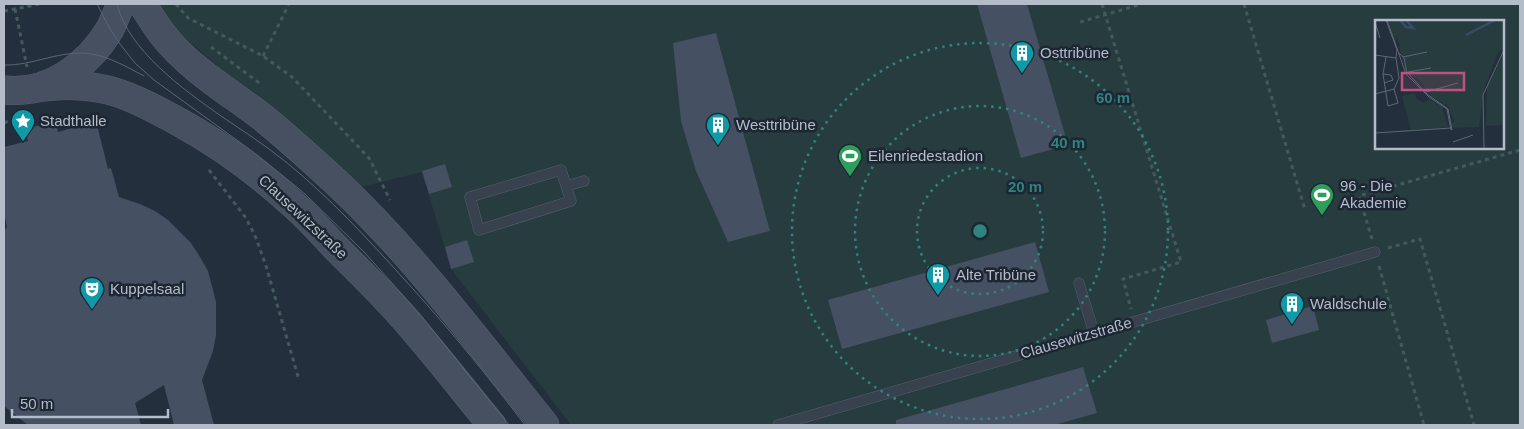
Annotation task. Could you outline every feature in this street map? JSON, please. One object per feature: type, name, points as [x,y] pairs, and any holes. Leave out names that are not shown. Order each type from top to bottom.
[{"type":"street","points":[[17,96],[65,75],[91,54],[110,29],[121,4]]},
{"type":"street","points":[[142,4],[164,36],[186,58],[209,79],[300,149],[396,241],[545,425]]},
{"type":"street","name":"Clausewitzstraße","points":[[17,96],[51,86],[70,85],[118,93],[135,99],[164,114],[220,146],[296,206],[360,271],[407,322],[492,425]]},
{"type":"lane","points":[[561,170],[566,186],[570,202],[479,230],[470,197],[561,170]]},
{"type":"lane","points":[[566,186],[584,181]]},
{"type":"lane","name":"Clausewitzstraße","points":[[778,425],[1375,252]]},
{"type":"lane","points":[[1079,283],[1094,333]]},
{"type":"path","points":[[4,11],[40,4]]},
{"type":"path","points":[[176,4],[188,18],[263,56],[292,77],[369,158],[390,200]]},
{"type":"path","points":[[263,56],[289,4]]},
{"type":"path","points":[[1102,4],[1181,262],[1123,279],[1135,322]]},
{"type":"path","points":[[1080,22],[1142,4]]},
{"type":"path","points":[[1244,4],[1306,210]]},
{"type":"path","points":[[4,123],[17,96],[15,9]]},
{"type":"path","points":[[1424,425],[1359,196],[1520,150]]},
{"type":"path","points":[[209,170],[246,218],[256,238],[299,380]]},
{"type":"path","points":[[1375,252],[1420,239],[1474,425]]},
{"type":"green space","points":[[159,4],[1520,4],[1520,425],[571,425],[451,269],[422,172],[357,188],[173,27]]},
{"type":"building","name":"Osttribüne","points":[[977,4],[1027,4],[1068,145],[1021,158]]},
{"type":"building","name":"Westtribüne","points":[[716,33],[770,231],[728,242],[696,171],[681,121],[673,43]]},
{"type":"building","points":[[56,121],[58,132],[96,121],[108,169],[111,168],[119,197],[155,211],[168,220],[191,243],[208,271],[216,302],[216,335],[213,351],[202,380],[214,425],[174,425],[164,385],[135,403],[141,425],[28,425],[4,406],[4,231],[7,227],[4,213],[4,147],[28,141],[25,129]]},
{"type":"building","points":[[445,164],[452,187],[429,194],[422,171]]},
{"type":"building","points":[[467,240],[474,262],[451,269],[445,247]]},
{"type":"building","name":"Alte Tribüne","points":[[1035,242],[1049,292],[842,349],[828,300]]},
{"type":"building","name":"Waldschule","points":[[1313,306],[1319,330],[1272,343],[1266,320]]},
{"type":"building","points":[[1083,367],[1097,413],[1054,425],[896,425],[896,420]]},
{"type":"tram line","points":[[97,4],[110,29],[135,63],[154,80],[256,154],[304,193],[364,252],[419,313],[509,425]]},
{"type":"tram line","points":[[117,4],[123,21],[133,37],[159,68],[191,94],[286,162],[362,233],[451,333],[525,425]]},
{"type":"tram line","points":[[4,65],[15,65],[80,53],[104,57],[144,76]]},
{"type":"place","name":"Osttribüne","points":[[1022,74]]},
{"type":"place","name":"Stadthalle","points":[[23,142]]},
{"type":"place","name":"Westtribüne","points":[[718,146]]},
{"type":"place","name":"Eilenriedestadion","points":[[850,177]]},
{"type":"place","name":"96 - Die Akademie","points":[[1322,216]]},
{"type":"place","name":"Alte Tribüne","points":[[938,296]]},
{"type":"place","name":"Kuppelsaal","points":[[92,310]]},
{"type":"place","name":"Waldschule","points":[[1292,325]]}]
